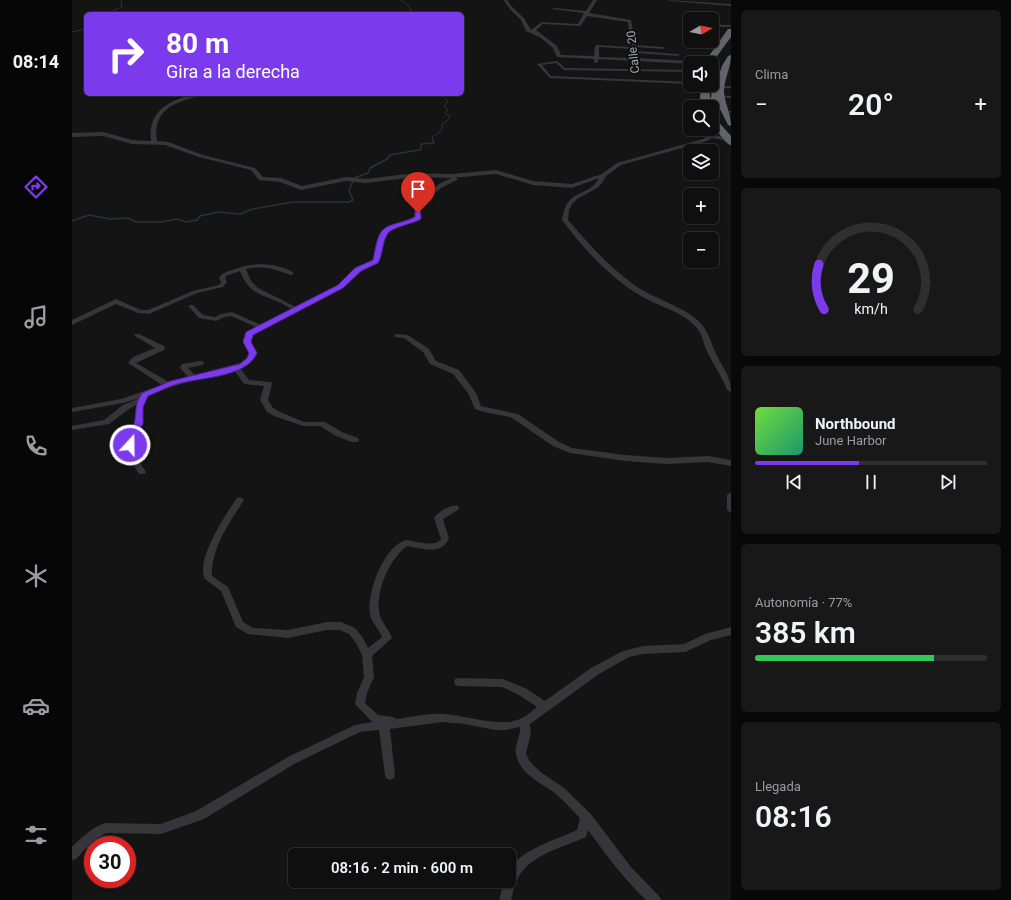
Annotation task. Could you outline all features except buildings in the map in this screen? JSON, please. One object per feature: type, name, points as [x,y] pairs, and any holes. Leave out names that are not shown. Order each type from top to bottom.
[{"type":"highway","points":[[713,56],[729,32]]},
{"type":"highway","points":[[729,66],[719,89],[731,123]]},
{"type":"highway","points":[[704,92],[706,100],[712,102],[716,100],[715,92]]},
{"type":"highway","points":[[720,130],[731,143]]},
{"type":"street","points":[[595,0],[579,25],[542,23],[533,30],[556,47],[559,56],[683,62]]},
{"type":"street","points":[[670,0],[730,5]]},
{"type":"street","points":[[506,1],[523,19],[528,30],[540,35]]},
{"type":"street","points":[[554,9],[586,13]]},
{"type":"street","name":"Calle 20","points":[[586,13],[629,20],[635,60],[636,80]]},
{"type":"street","points":[[719,23],[729,32]]},
{"type":"street","points":[[596,79],[595,58],[597,46],[677,52],[679,62]]},
{"type":"street","points":[[615,47],[615,59]]},
{"type":"street","points":[[633,49],[663,48]]},
{"type":"street","points":[[683,71],[564,69],[557,62],[539,64],[549,76],[683,82]]},
{"type":"street","points":[[676,71],[678,82]]},
{"type":"street","points":[[719,89],[731,87]]},
{"type":"street","points":[[719,89],[731,97]]},
{"type":"street","points":[[154,142],[151,132],[154,119],[158,114],[176,103],[198,96]]},
{"type":"street","points":[[72,135],[103,134],[132,142],[166,143],[201,156],[254,169],[261,179],[282,180],[301,188],[309,188],[346,179],[366,180],[414,175],[451,176],[496,172],[533,183],[562,186],[585,182],[604,175],[619,164],[705,140],[711,136],[725,139],[731,143]]},
{"type":"street","points":[[72,428],[106,422],[126,407],[168,385],[192,377],[236,368],[250,360],[253,353],[247,342],[249,334],[261,326],[340,286],[358,270],[376,261],[384,233],[388,229],[412,222],[418,217],[417,208],[420,203],[443,183],[471,175]]},
{"type":"street","points":[[604,175],[602,181],[576,196],[568,204],[565,220],[605,264],[625,282],[649,298],[691,318],[698,325],[707,339],[710,351],[731,390]]},
{"type":"street","points":[[72,323],[116,300],[140,312],[152,311],[195,292],[221,286],[224,282],[222,278],[224,275],[242,268],[258,265],[271,265],[291,273]]},
{"type":"street","points":[[242,268],[248,282],[254,289],[283,300],[295,309]]},
{"type":"street","points":[[191,306],[201,317],[216,319],[223,315],[232,314],[261,326]]},
{"type":"street","points":[[137,335],[160,348],[136,358],[132,363],[168,385]]},
{"type":"street","points":[[397,336],[406,336],[426,351],[434,362],[456,372],[472,393],[478,406],[485,410],[515,416],[556,444],[570,450],[625,458],[667,461],[708,459],[731,464]]},
{"type":"street","points":[[192,377],[184,368],[185,366],[200,363]]},
{"type":"street","points":[[236,368],[247,382],[268,384],[264,400],[272,411],[304,424],[325,425],[339,434],[355,440]]},
{"type":"street","points":[[72,410],[143,398]]},
{"type":"street","points":[[142,472],[133,458],[130,445],[131,435],[140,421],[143,398]]},
{"type":"street","points":[[731,495],[731,510]]},
{"type":"street","points":[[240,500],[219,535],[206,571],[208,577],[225,589],[239,624],[251,631],[288,634],[327,626],[341,626],[352,631],[360,641],[367,655],[369,677],[362,693],[360,704],[375,719],[402,723]]},
{"type":"street","points":[[367,655],[387,638],[374,613],[374,599],[388,561],[406,543],[434,547],[442,544],[445,539],[438,518],[455,508]]},
{"type":"street","points":[[72,855],[89,837],[105,828],[161,829],[200,815],[292,760],[359,728],[442,718],[464,720],[495,726],[506,726],[524,722],[595,671],[626,654],[643,650],[684,648],[708,637],[731,631]]},
{"type":"street","points":[[459,682],[503,683],[524,692],[546,707]]},
{"type":"street","points":[[524,722],[527,730],[520,752],[522,759],[536,777],[559,790],[586,817],[612,854],[655,900]]},
{"type":"street","points":[[384,725],[390,775]]},
{"type":"street","points":[[505,900],[510,880],[518,867],[536,852],[582,834],[586,817]]},
{"type":"waterway","points":[[114,12],[114,10],[122,7],[121,0]]},
{"type":"waterway","points":[[401,0],[409,6],[412,12]]},
{"type":"waterway","points":[[72,32],[84,29]]},
{"type":"waterway","points":[[434,142],[432,137],[442,130],[442,124],[447,121],[450,116],[445,113],[448,109],[444,107],[448,101],[443,96]]},
{"type":"waterway","points":[[72,221],[89,215],[110,219],[128,218],[137,222],[161,222],[177,219],[186,222],[197,220],[200,216],[218,212],[240,214],[253,209],[293,202],[349,202],[353,200],[349,191],[354,178],[368,173],[370,168],[387,159],[390,155],[419,150],[421,149],[421,144],[434,143],[433,141]]},
{"type":"route","points":[[130,445],[131,435],[140,421],[140,401],[145,395],[174,382],[228,370],[242,365],[250,360],[253,353],[247,342],[249,334],[265,324],[340,286],[358,270],[376,261],[384,233],[388,229],[412,222],[418,217],[418,213]]}]
